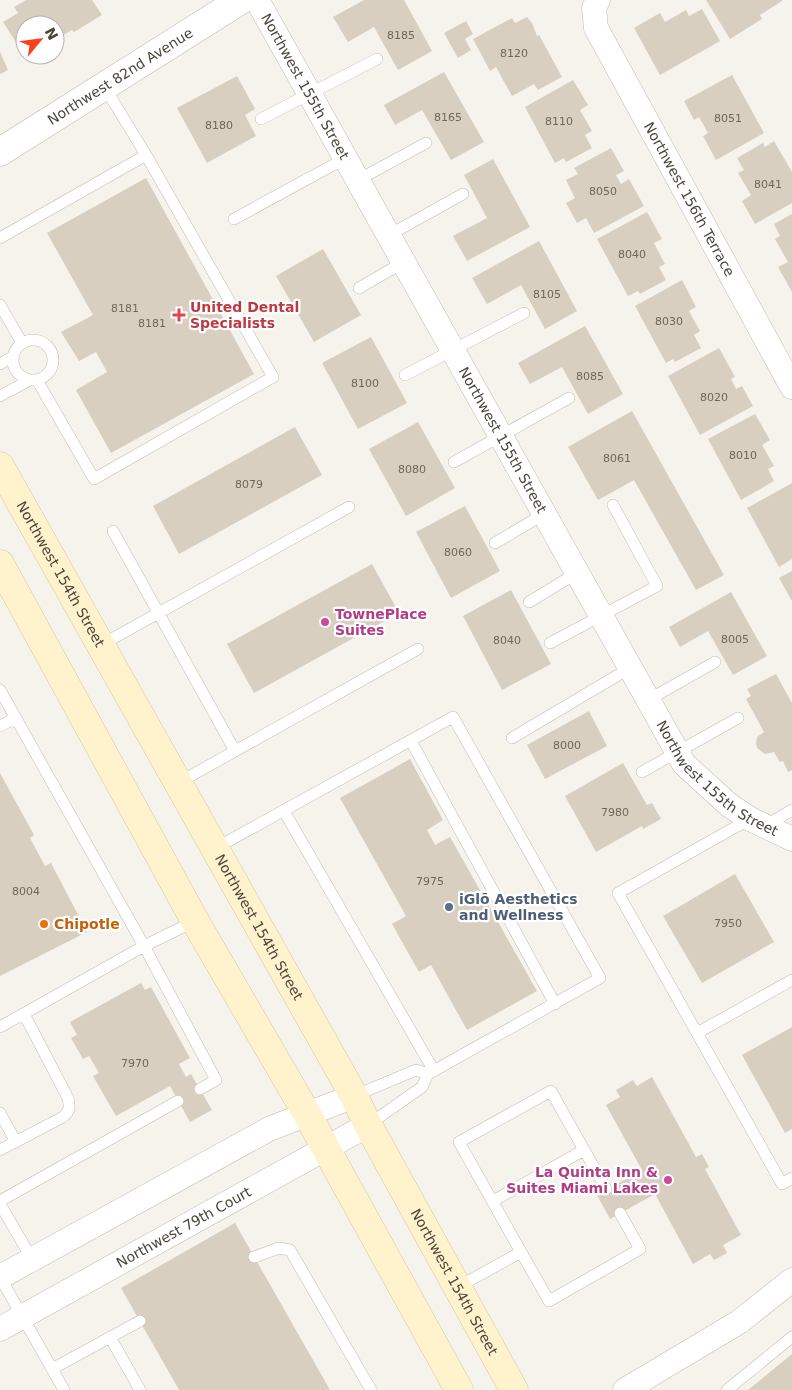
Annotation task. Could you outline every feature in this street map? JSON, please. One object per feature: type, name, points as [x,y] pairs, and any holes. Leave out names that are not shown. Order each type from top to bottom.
[{"type":"main road","name":"Northwest 154th Street","points":[[0,466],[354,1096],[368,1125],[514,1390]]},
{"type":"main road","points":[[0,564],[195,920],[307,1114],[459,1390]]},
{"type":"street","name":"Northwest 82nd Avenue","points":[[0,152],[241,0]]},
{"type":"street","name":"Northwest 155th Street","points":[[257,0],[684,764],[722,799],[757,822],[792,840]]},
{"type":"street","name":"Northwest 156th Terrace","points":[[596,4],[596,28],[792,387]]},
{"type":"street","points":[[0,1277],[269,1129],[354,1096]]},
{"type":"street","name":"Northwest 79th Court","points":[[0,1329],[368,1125]]},
{"type":"street","points":[[625,1390],[739,1322],[792,1280]]},
{"type":"lane","points":[[262,119],[377,59]]},
{"type":"lane","points":[[0,396],[33,380],[44,377],[50,372],[53,356],[45,343],[29,340],[22,343],[14,356],[14,364],[22,377],[33,380],[94,480],[273,378],[146,155],[104,86]]},
{"type":"lane","points":[[358,180],[426,143]]},
{"type":"lane","points":[[0,238],[146,155]]},
{"type":"lane","points":[[234,219],[346,158]]},
{"type":"lane","points":[[389,235],[464,194]]},
{"type":"lane","points":[[359,288],[404,262]]},
{"type":"lane","points":[[0,305],[22,343]]},
{"type":"lane","points":[[405,375],[524,313]]},
{"type":"lane","points":[[0,364],[14,356]]},
{"type":"lane","points":[[454,462],[569,398]]},
{"type":"lane","points":[[550,643],[657,586],[613,505]]},
{"type":"lane","points":[[101,646],[349,507]]},
{"type":"lane","points":[[495,543],[544,514]]},
{"type":"lane","points":[[113,531],[235,751]]},
{"type":"lane","points":[[529,602],[577,573]]},
{"type":"lane","points":[[178,783],[418,649]]},
{"type":"lane","points":[[648,700],[715,662]]},
{"type":"lane","points":[[512,738],[630,668]]},
{"type":"lane","points":[[0,690],[144,946],[216,1080],[200,1089]]},
{"type":"lane","points":[[214,849],[453,717],[600,978],[431,1072],[422,1086],[368,1125]]},
{"type":"lane","points":[[0,726],[16,718]]},
{"type":"lane","points":[[642,772],[738,718]]},
{"type":"lane","points":[[411,741],[555,1004]]},
{"type":"lane","points":[[792,810],[757,822],[618,893],[782,1184],[792,1178]]},
{"type":"lane","points":[[284,811],[431,1072]]},
{"type":"lane","points":[[0,1027],[144,946],[195,920]]},
{"type":"lane","points":[[697,1033],[792,980]]},
{"type":"lane","points":[[0,1150],[63,1117],[68,1112],[70,1105],[24,1014]]},
{"type":"lane","points":[[354,1096],[416,1070],[431,1072]]},
{"type":"lane","points":[[606,1190],[551,1091],[459,1142],[549,1301],[640,1249],[620,1213]]},
{"type":"lane","points":[[32,1259],[0,1202],[178,1101]]},
{"type":"lane","points":[[0,1113],[16,1142]]},
{"type":"lane","points":[[493,1201],[584,1150]]},
{"type":"lane","points":[[254,1257],[279,1248],[290,1250],[371,1390]]},
{"type":"lane","points":[[458,1287],[521,1252]]},
{"type":"lane","points":[[0,1277],[64,1390]]},
{"type":"lane","points":[[52,1369],[140,1321]]},
{"type":"lane","points":[[110,1337],[140,1390]]},
{"type":"lane","points":[[727,1390],[792,1337]]},
{"type":"building","points":[[26,0],[92,0],[102,15],[74,32],[72,30],[65,34],[65,15],[15,15],[15,41],[3,22],[18,13],[14,7]]},
{"type":"building","points":[[364,0],[404,0],[432,51],[398,70],[374,27],[348,42],[333,17]]},
{"type":"building","points":[[706,0],[782,1],[760,15],[762,19],[730,39]]},
{"type":"building","points":[[702,9],[720,41],[660,75],[634,28],[660,13],[665,22],[686,10],[689,16]]},
{"type":"building","points":[[527,17],[562,77],[538,90],[534,84],[512,96],[496,67],[490,71],[473,39],[512,18],[515,23]]},
{"type":"building","points":[[466,21],[473,34],[465,39],[471,50],[458,58],[444,33]]},
{"type":"building","points":[[0,52],[8,70],[0,74]]},
{"type":"building","points":[[444,72],[484,142],[451,160],[422,110],[395,125],[384,105]]},
{"type":"building","points":[[732,75],[764,133],[716,160],[703,136],[708,133],[699,117],[694,120],[684,101]]},
{"type":"building","points":[[237,76],[255,109],[245,115],[256,136],[207,163],[177,108]]},
{"type":"building","points":[[573,80],[588,105],[580,110],[592,131],[585,135],[592,148],[566,162],[564,158],[555,163],[525,107]]},
{"type":"building","points":[[774,141],[792,172],[792,203],[755,224],[742,201],[751,195],[738,173],[744,170],[737,158],[763,143],[765,147]]},
{"type":"building","points":[[611,148],[624,171],[616,175],[621,184],[629,179],[644,206],[594,233],[586,218],[577,223],[566,203],[575,198],[566,180],[578,174],[574,168]]},
{"type":"building","points":[[493,159],[530,227],[467,261],[453,236],[487,218],[464,175]]},
{"type":"building","points":[[146,178],[254,374],[111,453],[76,390],[107,372],[96,352],[79,361],[61,332],[93,315],[47,233]]},
{"type":"building","points":[[647,212],[662,239],[654,243],[665,264],[659,267],[666,280],[640,294],[638,291],[628,296],[597,239]]},
{"type":"building","points":[[792,214],[792,292],[778,267],[788,262],[775,239],[780,236],[774,224]]},
{"type":"building","points":[[539,241],[577,311],[545,329],[521,285],[487,304],[472,278]]},
{"type":"building","points":[[323,249],[361,315],[314,342],[276,276]]},
{"type":"building","points":[[682,280],[696,307],[689,311],[700,331],[694,335],[701,348],[675,362],[673,359],[666,363],[635,306]]},
{"type":"building","points":[[585,326],[623,394],[588,414],[562,367],[530,384],[518,363]]},
{"type":"building","points":[[371,337],[407,403],[358,429],[322,363]]},
{"type":"building","points":[[719,348],[735,377],[731,379],[736,389],[742,386],[753,406],[700,435],[668,376]]},
{"type":"building","points":[[632,411],[724,575],[696,590],[634,480],[598,500],[568,447]]},
{"type":"building","points":[[755,414],[770,440],[762,445],[774,466],[768,469],[774,481],[741,500],[708,439]]},
{"type":"building","points":[[418,422],[455,488],[406,516],[369,449]]},
{"type":"building","points":[[295,427],[322,475],[179,554],[153,506]]},
{"type":"building","points":[[792,483],[792,559],[779,567],[747,508]]},
{"type":"building","points":[[465,506],[500,571],[451,598],[416,532]]},
{"type":"building","name":"TownePlace Suites","points":[[372,564],[399,613],[254,693],[227,644]]},
{"type":"building","points":[[792,571],[792,601],[779,578]]},
{"type":"building","points":[[511,590],[551,664],[502,690],[463,616]]},
{"type":"building","points":[[731,592],[767,656],[733,675],[708,631],[680,647],[669,627]]},
{"type":"building","points":[[776,674],[792,703],[792,770],[788,772],[783,761],[780,762],[774,752],[765,754],[757,748],[757,737],[764,732],[746,699],[751,696],[747,689]]},
{"type":"building","points":[[589,711],[607,746],[545,779],[527,745]]},
{"type":"building","points":[[410,759],[443,820],[427,830],[435,845],[450,837],[537,991],[467,1030],[431,965],[419,972],[392,924],[406,916],[340,798]]},
{"type":"building","points":[[623,763],[647,805],[652,803],[661,819],[643,829],[642,826],[596,852],[565,796]]},
{"type":"building","points":[[0,773],[34,835],[30,838],[45,866],[51,863],[87,932],[0,976]]},
{"type":"building","points":[[735,874],[774,942],[702,983],[663,916]]},
{"type":"building","points":[[141,983],[145,990],[151,987],[190,1058],[179,1064],[186,1077],[191,1074],[212,1110],[190,1122],[170,1086],[116,1116],[93,1076],[99,1073],[89,1056],[83,1059],[71,1038],[77,1035],[70,1022]]},
{"type":"building","points":[[792,1027],[792,1129],[785,1133],[742,1055]]},
{"type":"building","name":"La Quinta Inn & Suites Miami Lakes","points":[[652,1077],[696,1157],[702,1154],[709,1167],[705,1169],[741,1235],[723,1245],[727,1253],[714,1260],[710,1254],[693,1264],[655,1194],[610,1219],[597,1195],[642,1170],[606,1105],[620,1097],[616,1090],[633,1080],[637,1086]]},
{"type":"building","points":[[235,1223],[330,1390],[179,1390],[121,1288]]},
{"type":"building","points":[[792,1354],[792,1390],[748,1390]]},
{"type":"place","name":"United Dental Specialists","points":[[179,315]]},
{"type":"place","name":"TownePlace Suites","points":[[325,622]]},
{"type":"place","name":"iGlō Aesthetics and Wellness","points":[[449,907]]},
{"type":"place","name":"Chipotle","points":[[44,924]]},
{"type":"place","name":"La Quinta Inn & Suites Miami Lakes","points":[[668,1180]]}]
